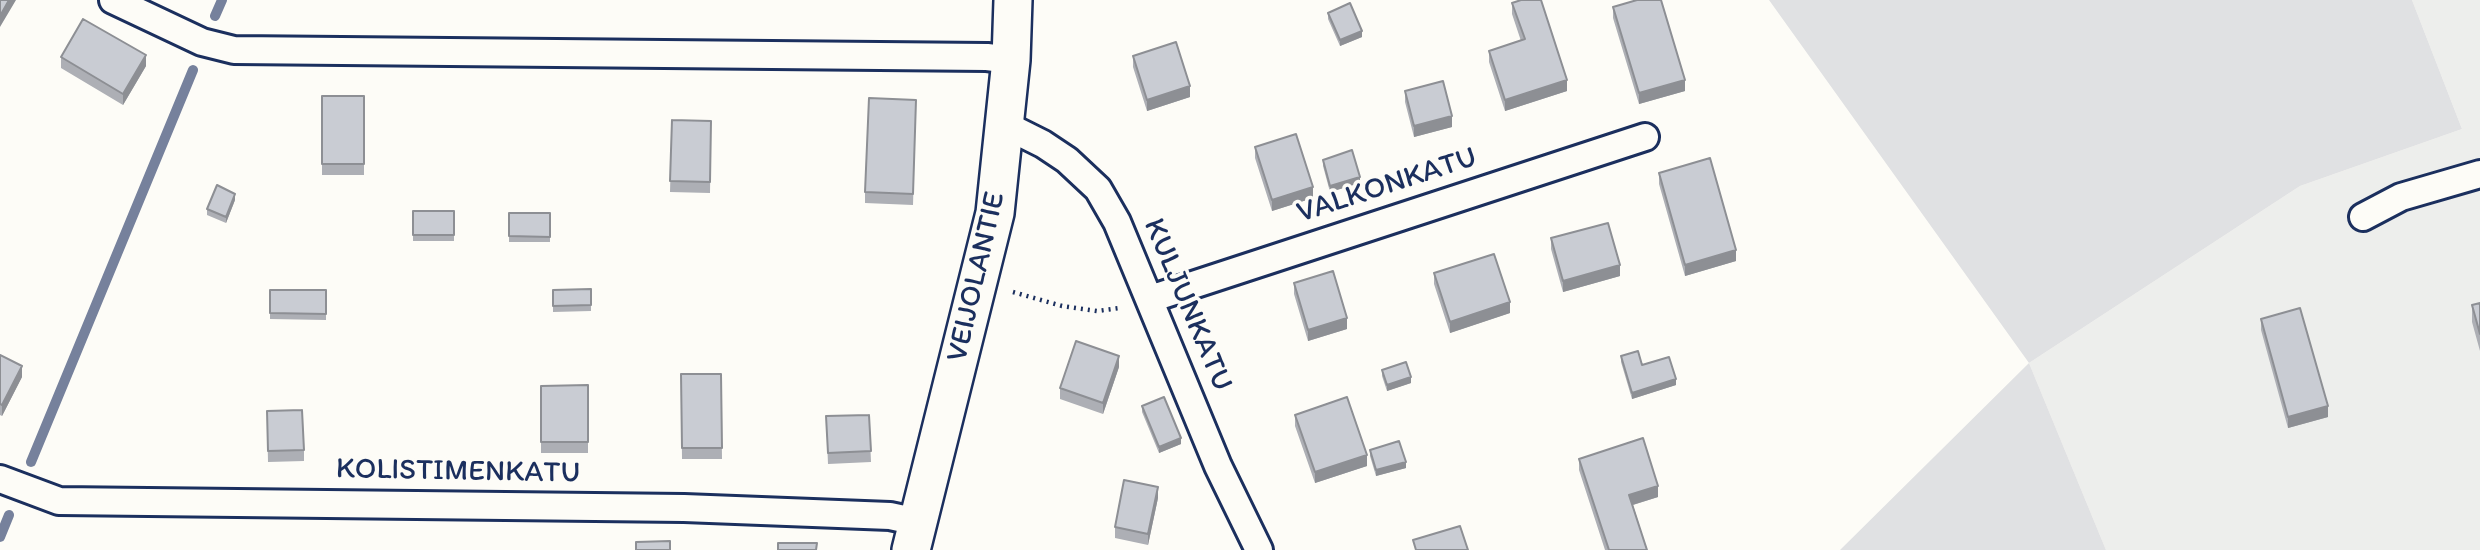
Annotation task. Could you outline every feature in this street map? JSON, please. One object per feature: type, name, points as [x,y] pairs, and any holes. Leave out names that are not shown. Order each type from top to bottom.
[{"type":"street","points":[[113,0],[202,42],[234,50],[987,57],[1011,60]]},
{"type":"street","name":"VEIJOLANTIE","points":[[915,536],[995,213],[1011,60],[1013,0]]},
{"type":"street","name":"KULJUNKATU","points":[[1005,125],[1067,160],[1098,189],[1125,235],[1218,466],[1259,550]]},
{"type":"street","name":"VALKONKATU","points":[[1150,299],[1645,137]]},
{"type":"street","points":[[2363,217],[2401,197],[2480,174]]},
{"type":"street","name":"KOLISTIMENKATU","points":[[0,479],[59,501],[684,508],[890,516],[915,536]]},
{"type":"path","points":[[977,283],[1062,306],[1097,311],[1120,309],[1150,299]]},
{"type":"shaded area","points":[[1769,0],[2412,0],[2462,129],[2300,186],[2029,363]]},
{"type":"shaded area","points":[[2412,0],[2480,0],[2480,550],[2106,550],[2029,363],[2300,186],[2462,129]]},
{"type":"shaded area","points":[[2029,363],[2106,550],[1840,550]]},
{"type":"building","points":[[0,0],[9,0],[0,16]]},
{"type":"building","points":[[1541,0],[1567,80],[1505,100],[1489,51],[1525,39],[1512,3]]},
{"type":"building","points":[[1637,0],[1661,0],[1685,80],[1639,93],[1613,7]]},
{"type":"building","points":[[1350,3],[1362,31],[1340,40],[1328,13]]},
{"type":"building","points":[[83,19],[146,55],[123,94],[61,57]]},
{"type":"building","points":[[1176,42],[1190,86],[1147,100],[1133,56]]},
{"type":"building","points":[[1443,81],[1452,116],[1414,126],[1405,91]]},
{"type":"building","points":[[322,96],[364,96],[364,164],[322,164]]},
{"type":"building","points":[[869,98],[916,100],[913,194],[865,192]]},
{"type":"building","points":[[672,120],[711,121],[710,182],[670,181]]},
{"type":"building","points":[[1296,134],[1313,187],[1272,200],[1255,147]]},
{"type":"building","points":[[1352,150],[1360,177],[1330,186],[1323,160]]},
{"type":"building","points":[[1710,158],[1736,250],[1685,265],[1659,173]]},
{"type":"building","points":[[217,185],[235,194],[226,217],[207,209]]},
{"type":"building","points":[[413,211],[454,211],[454,235],[413,235]]},
{"type":"building","points":[[509,213],[550,213],[550,237],[509,236]]},
{"type":"building","points":[[1608,223],[1620,265],[1563,281],[1551,238]]},
{"type":"building","points":[[1494,254],[1510,302],[1450,322],[1434,273]]},
{"type":"building","points":[[1333,271],[1347,318],[1308,330],[1294,283]]},
{"type":"building","points":[[591,289],[591,305],[553,306],[553,290]]},
{"type":"building","points":[[270,290],[326,290],[326,314],[270,313]]},
{"type":"building","points":[[2480,303],[2480,334],[2472,305]]},
{"type":"building","points":[[2300,308],[2328,406],[2288,417],[2261,319]]},
{"type":"building","points":[[1076,341],[1119,356],[1103,403],[1060,388]]},
{"type":"building","points":[[1638,351],[1642,365],[1669,357],[1676,379],[1632,393],[1621,356]]},
{"type":"building","points":[[0,355],[22,366],[2,405],[0,404]]},
{"type":"building","points":[[1406,362],[1411,377],[1387,385],[1382,370]]},
{"type":"building","points":[[681,374],[721,374],[722,448],[682,448]]},
{"type":"building","points":[[588,385],[588,442],[541,442],[541,386]]},
{"type":"building","points":[[1164,397],[1181,438],[1159,447],[1142,406]]},
{"type":"building","points":[[1347,397],[1367,455],[1315,472],[1295,415]]},
{"type":"building","points":[[302,410],[304,450],[268,451],[267,411]]},
{"type":"building","points":[[869,415],[871,451],[828,453],[826,416]]},
{"type":"building","points":[[1643,438],[1658,486],[1629,495],[1647,550],[1609,550],[1579,459]]},
{"type":"building","points":[[1399,441],[1406,462],[1376,470],[1370,450]]},
{"type":"building","points":[[1124,480],[1158,487],[1148,534],[1115,527]]},
{"type":"building","points":[[1460,526],[1468,550],[1416,550],[1413,540]]},
{"type":"building","points":[[670,541],[670,550],[636,550],[636,542]]},
{"type":"building","points":[[778,543],[817,543],[816,550],[778,550]]},
{"type":"waterway","points":[[215,16],[222,0]]},
{"type":"waterway","points":[[31,462],[193,70]]},
{"type":"waterway","points":[[0,537],[9,515]]}]
